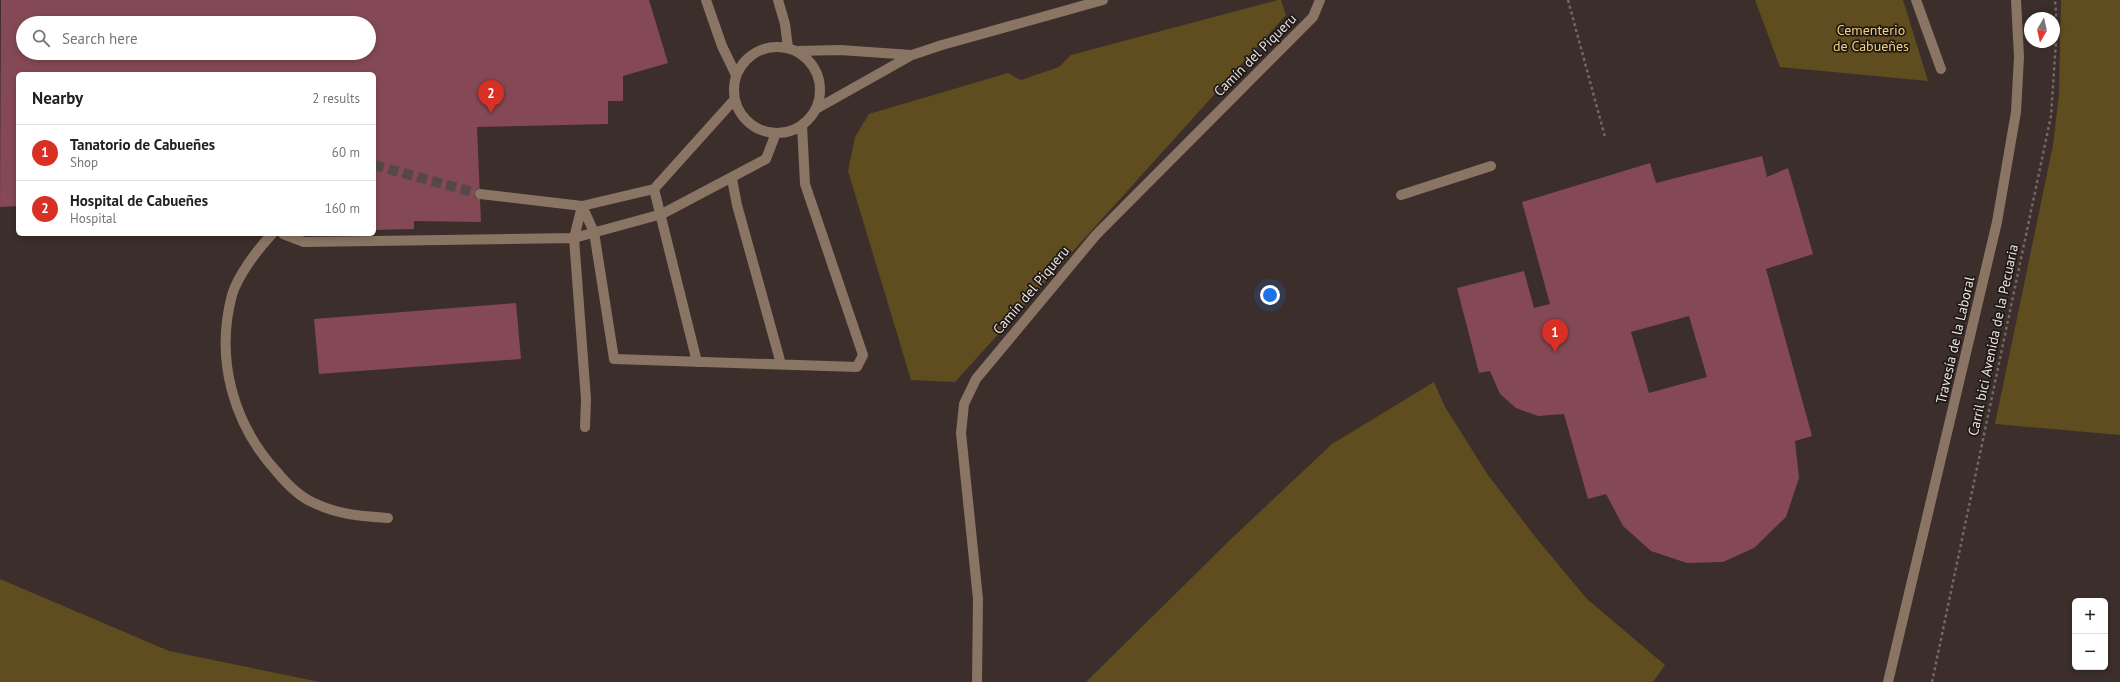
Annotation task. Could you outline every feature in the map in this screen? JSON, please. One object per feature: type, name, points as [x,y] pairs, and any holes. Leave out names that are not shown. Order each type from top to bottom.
[{"type":"street","points":[[706,0],[722,46],[736,74]]},
{"type":"street","points":[[778,0],[792,49],[807,59],[815,69],[820,82],[820,96],[816,109]]},
{"type":"street","points":[[912,55],[840,50],[763,49],[752,55],[743,63],[736,74],[733,87],[734,100],[740,113],[749,124],[762,131],[776,133],[790,132],[802,125],[816,109],[912,55],[942,44],[1103,0]]},
{"type":"street","name":"Camín del Piqueru","points":[[977,682],[978,599],[961,433],[964,404],[973,385],[996,354],[1096,235],[1313,17],[1320,0]]},
{"type":"street","points":[[1916,0],[1941,69]]},
{"type":"street","name":"Travesía de la Laboral","points":[[1888,682],[1998,222],[2016,112],[2019,57],[2016,0]]},
{"type":"street","points":[[480,194],[582,206],[654,189],[734,100]]},
{"type":"street","points":[[582,206],[594,232],[614,360],[857,367],[863,355],[805,184],[802,125]]},
{"type":"street","points":[[288,236],[304,242],[574,238],[662,214],[732,179],[766,159],[776,133]]},
{"type":"street","points":[[1400,195],[1491,166]]},
{"type":"street","points":[[732,179],[737,205],[781,364]]},
{"type":"street","points":[[654,189],[662,214],[697,362]]},
{"type":"street","points":[[582,206],[574,238],[586,399],[585,427]]},
{"type":"street","points":[[270,236],[254,255],[233,294],[226,333],[227,372],[238,414],[259,453],[286,482],[312,503],[349,516],[388,518]]},
{"type":"path","points":[[1568,0],[1605,137]]},
{"type":"path","name":"Carril bici Avenida de la Pecuaria","points":[[1932,682],[2051,116],[2057,26],[2055,0]]},
{"type":"green space","points":[[1281,0],[1286,15],[955,382],[911,380],[848,171],[855,137],[869,114],[1008,73],[1021,80],[1059,67],[1071,55]]},
{"type":"green space","name":"Cementerio de Cabueñes","points":[[1755,0],[1903,0],[1928,81],[1780,67]]},
{"type":"green space","points":[[2061,0],[2120,0],[2120,435],[1995,424],[2053,145],[2059,95]]},
{"type":"green space","points":[[1434,382],[1445,407],[1488,475],[1537,539],[1587,599],[1665,665],[1653,682],[1086,682],[1231,539],[1332,444]]},
{"type":"green space","points":[[0,579],[169,651],[320,682],[0,682]]},
{"type":"building","points":[[1,0],[649,0],[668,63],[623,76],[623,101],[608,101],[608,124],[477,127],[481,222],[414,221],[414,229],[376,230],[376,72],[16,72],[16,206],[0,207]]},
{"type":"building","points":[[1762,156],[1767,177],[1788,168],[1813,254],[1766,269],[1812,436],[1795,441],[1799,478],[1786,517],[1754,548],[1723,562],[1687,563],[1651,551],[1623,526],[1606,494],[1588,499],[1564,414],[1538,416],[1516,408],[1500,394],[1490,371],[1479,373],[1457,288],[1524,271],[1534,308],[1550,304],[1522,202],[1650,163],[1656,183]],"holes":[[[1689,316],[1707,377],[1649,393],[1631,332]]]},
{"type":"building","points":[[516,303],[521,359],[319,374],[314,319]]},
{"type":"tunnel","points":[[376,166],[480,194]]},
{"type":"place","name":"Hospital de Cabueñes","points":[[491,113]]},
{"type":"place","name":"Tanatorio de Cabueñes","points":[[1555,352]]}]
